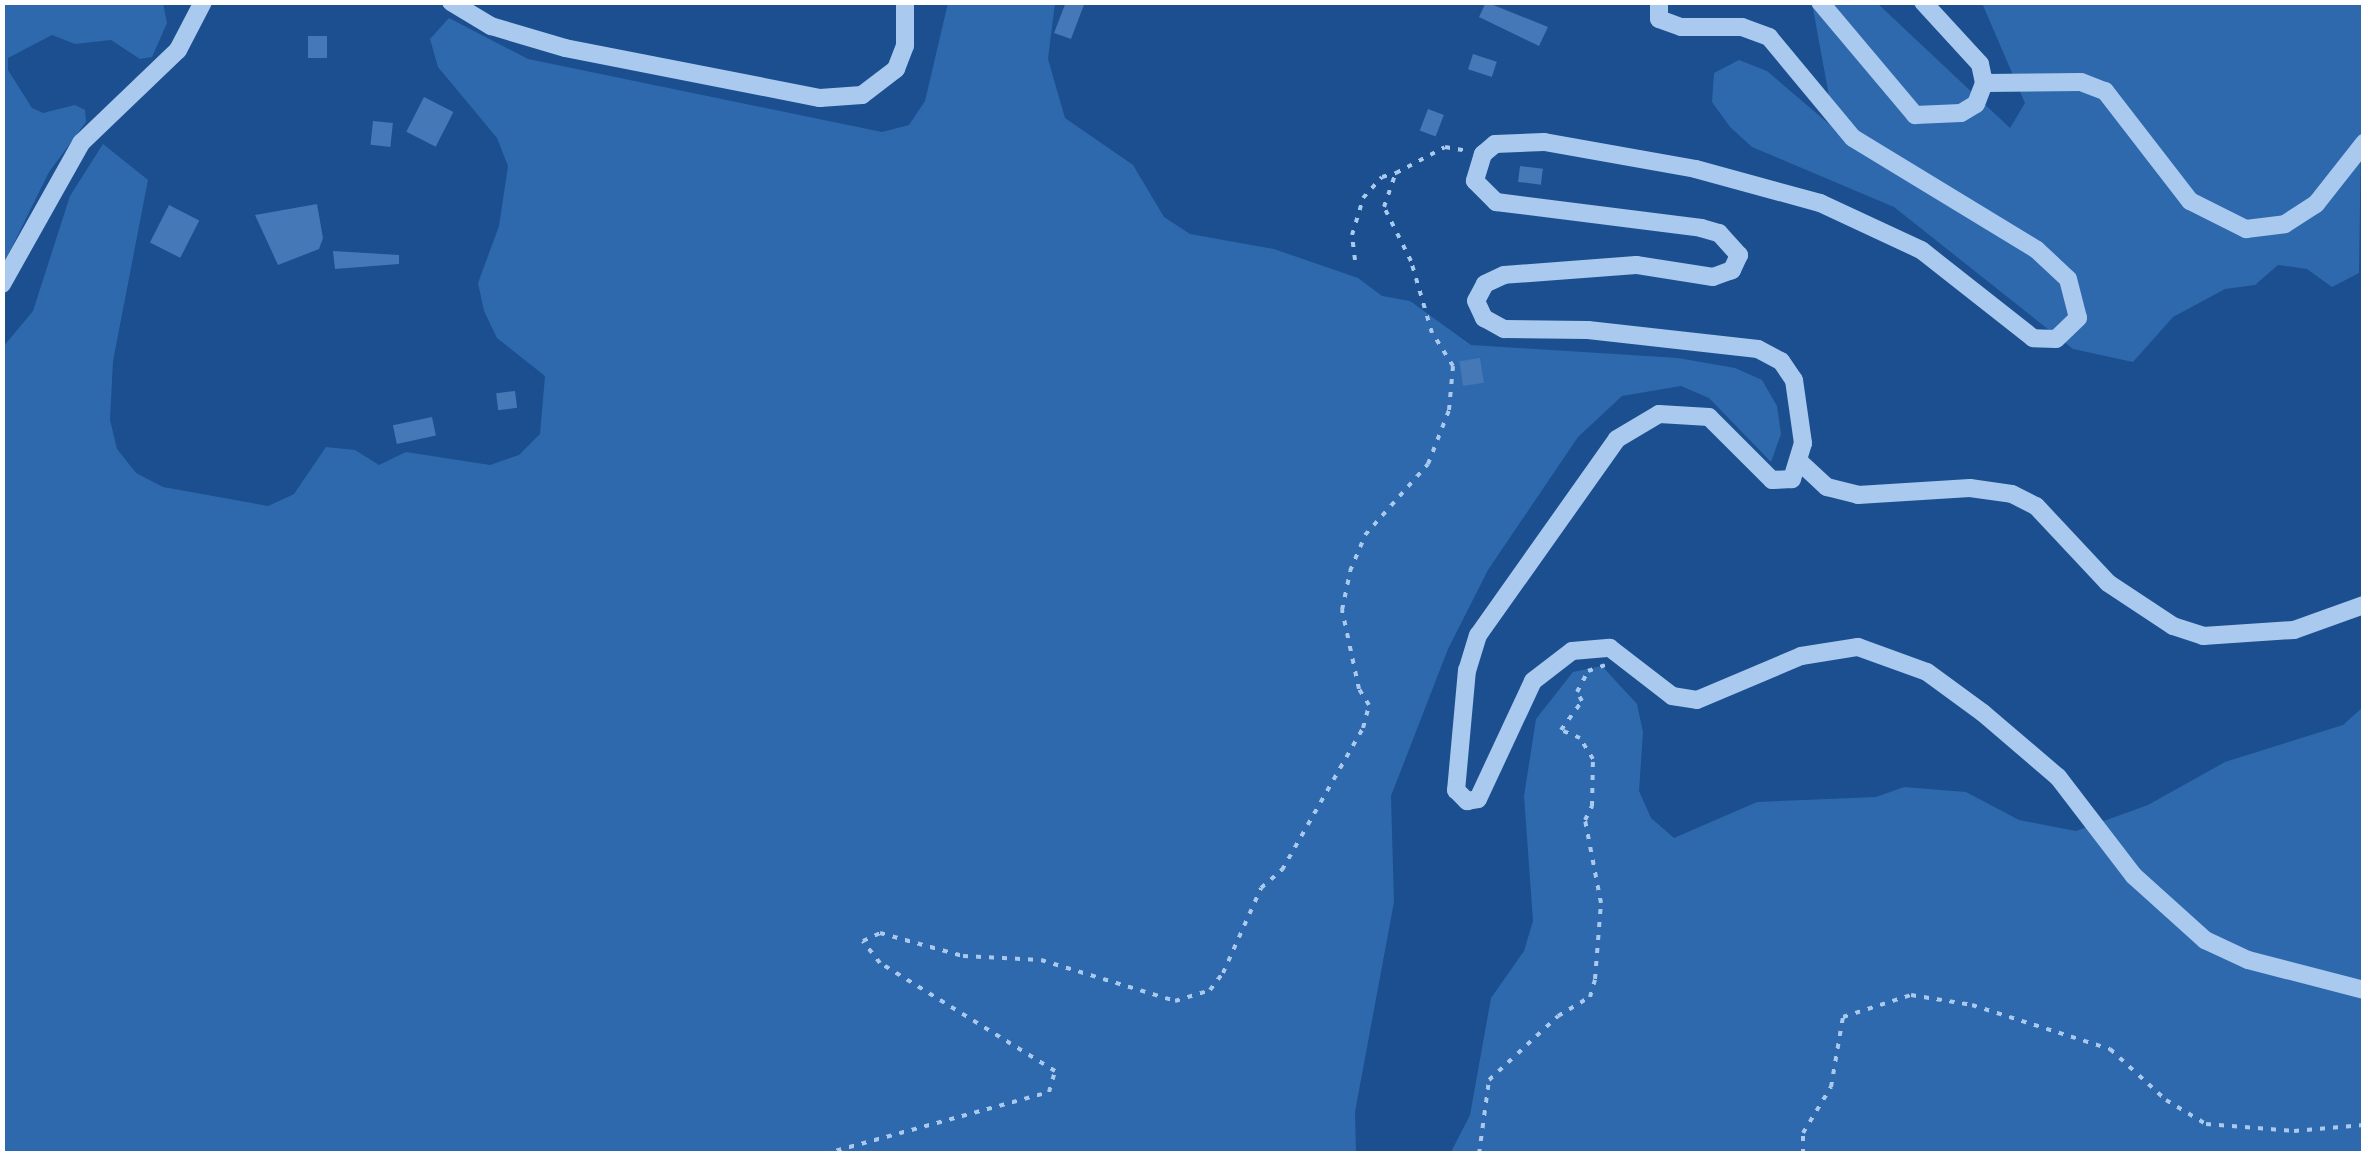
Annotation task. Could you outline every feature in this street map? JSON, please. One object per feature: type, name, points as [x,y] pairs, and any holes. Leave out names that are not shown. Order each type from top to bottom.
[{"type":"street","points":[[2,284],[82,143],[178,50],[203,2]]},
{"type":"street","points":[[451,2],[491,26],[565,48],[820,98],[862,96],[896,68],[905,46],[904,2]]},
{"type":"street","points":[[1659,2],[1658,19],[1680,27],[1742,27],[1769,36],[1853,138],[2037,250],[2068,279],[2077,298],[2073,328],[2056,339],[2033,338],[1922,250],[1820,204],[1696,169],[1544,142],[1512,140],[1482,154],[1475,181],[1496,202],[1701,228],[1719,233],[1739,254],[1732,270],[1713,277],[1636,265],[1504,275],[1485,284],[1476,301],[1484,318],[1504,329],[1588,330],[1758,350],[1781,361],[1794,380],[1802,464],[1792,480],[1772,480],[1708,417],[1680,412],[1659,414],[1617,439],[1478,635],[1459,742],[1456,790],[1467,801],[1486,788],[1533,681],[1547,665],[1593,646],[1630,660],[1672,696],[1697,700],[1837,646],[1899,657],[1983,713],[2058,776],[2134,876],[2204,940],[2248,960],[2364,990]]},
{"type":"street","points":[[1820,2],[1915,114],[1962,113],[1976,104],[1984,84],[1980,64],[1923,2]]},
{"type":"street","points":[[1984,84],[2080,82],[2104,91],[2190,201],[2246,229],[2285,224],[2316,204],[2364,143]]},
{"type":"street","points":[[1802,464],[1827,487],[1858,495],[1970,488],[2012,494],[2036,506],[2108,583],[2173,626],[2203,636],[2294,630],[2364,606]]},
{"type":"path","points":[[1356,260],[1352,235],[1362,198],[1382,177],[1445,147],[1482,154]]},
{"type":"path","points":[[824,1154],[1049,1092],[1055,1071],[880,963],[863,941],[880,933],[963,956],[1041,960],[1175,1001],[1210,990],[1223,973],[1261,888],[1282,870],[1363,728],[1370,706],[1360,689],[1342,610],[1350,571],[1365,536],[1428,464],[1449,410],[1453,366],[1432,333],[1411,261],[1384,207],[1396,173]]},
{"type":"path","points":[[1479,1154],[1488,1080],[1558,1016],[1590,997],[1595,979],[1601,904],[1585,820],[1592,806],[1593,759],[1580,738],[1561,730],[1582,702],[1577,692],[1588,671],[1601,671],[1608,661],[1593,646]]},
{"type":"path","points":[[1803,1154],[1802,1133],[1831,1087],[1843,1017],[1911,995],[1972,1005],[2110,1049],[2166,1100],[2206,1124],[2294,1131],[2364,1125]]},
{"type":"shaded area","points":[[3,3],[163,3],[167,23],[152,57],[140,59],[111,40],[75,44],[52,35],[8,58],[8,70],[32,108],[43,113],[75,105],[85,110],[86,122],[49,172],[3,265]]},
{"type":"shaded area","points":[[948,3],[1055,3],[1048,59],[1065,118],[1133,165],[1164,217],[1190,234],[1274,249],[1358,278],[1382,296],[1410,301],[1471,345],[1678,358],[1735,368],[1762,380],[1777,406],[1781,434],[1771,462],[1709,398],[1681,386],[1622,396],[1578,437],[1488,570],[1448,649],[1391,796],[1394,902],[1355,1112],[1356,1153],[3,1154],[3,347],[33,311],[70,196],[103,144],[148,180],[113,361],[110,420],[117,449],[136,473],[163,487],[268,506],[294,494],[326,447],[355,450],[379,465],[406,452],[490,465],[519,455],[540,434],[545,376],[497,338],[484,311],[478,283],[499,226],[508,166],[497,138],[438,67],[430,39],[449,18],[528,59],[882,132],[909,125],[925,101]]},
{"type":"shaded area","points":[[1812,3],[1877,3],[2010,128],[2025,103],[1982,3],[2363,3],[2359,273],[2332,287],[2307,269],[2278,265],[2255,285],[2225,289],[2173,317],[2133,362],[2073,349],[1894,207],[1752,147],[1730,127],[1712,102],[1714,73],[1739,60],[1767,71],[1835,129]]},
{"type":"shaded area","points":[[1602,666],[1637,704],[1643,732],[1639,791],[1651,818],[1674,838],[1757,802],[1876,797],[1904,787],[1966,792],[2019,820],[2076,831],[2148,805],[2225,762],[2343,725],[2363,707],[2363,1153],[1450,1154],[1470,1115],[1491,998],[1524,951],[1533,921],[1524,796],[1536,719],[1573,672]]},
{"type":"building","points":[[1066,2],[1085,2],[1071,39],[1054,33]]},
{"type":"building","points":[[1486,2],[1548,27],[1539,46],[1479,17]]},
{"type":"building","points":[[308,36],[327,36],[327,58],[308,58]]},
{"type":"building","points":[[1473,54],[1497,62],[1492,77],[1468,69]]},
{"type":"building","points":[[424,97],[453,112],[436,147],[406,132]]},
{"type":"building","points":[[1428,109],[1444,115],[1436,137],[1420,130]]},
{"type":"building","points":[[373,121],[393,123],[390,147],[370,145]]},
{"type":"building","points":[[1520,166],[1543,169],[1541,185],[1518,182]]},
{"type":"building","points":[[317,204],[323,238],[319,249],[278,265],[255,215]]},
{"type":"building","points":[[169,205],[199,220],[180,258],[150,242]]},
{"type":"building","points":[[333,251],[399,255],[399,264],[335,269]]},
{"type":"building","points":[[1480,358],[1484,383],[1463,386],[1459,361]]},
{"type":"building","points":[[515,391],[517,408],[498,410],[496,393]]},
{"type":"building","points":[[432,417],[436,436],[397,444],[393,425]]}]
